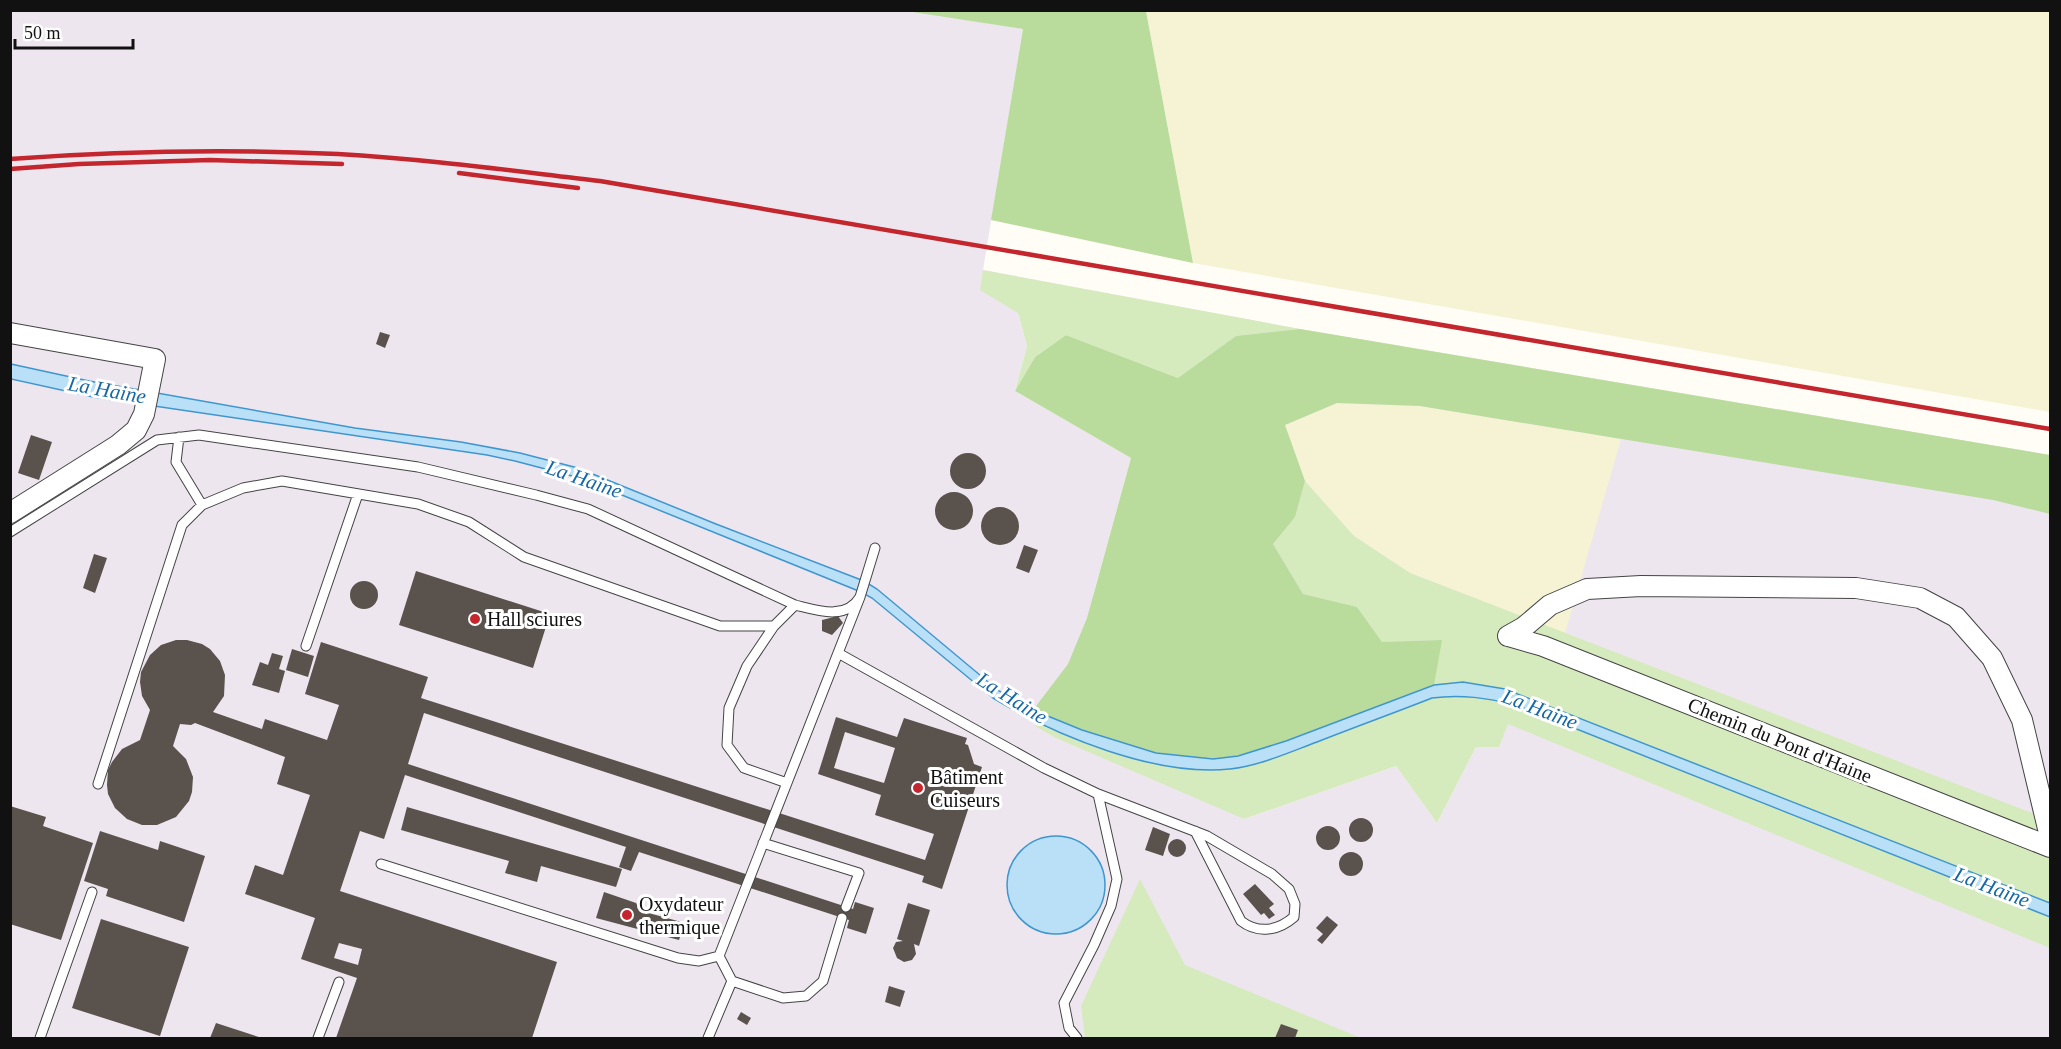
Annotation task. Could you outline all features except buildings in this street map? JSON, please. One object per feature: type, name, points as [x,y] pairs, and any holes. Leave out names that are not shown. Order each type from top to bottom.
[{"type":"street","points":[[10,333],[154,359],[144,414],[141,423],[130,435],[10,513]]},
{"type":"street","name":"Chemin du Pont d'Haine","points":[[2050,837],[2022,720],[1992,658],[1956,617],[1920,598],[1856,588],[1641,586],[1587,589],[1550,605],[1524,627],[1508,636],[1543,646],[2050,847]]},
{"type":"lane","points":[[10,532],[157,440],[198,435],[418,467],[588,509],[795,605],[827,613],[845,610],[860,597]]},
{"type":"lane","points":[[179,437],[176,462],[202,506]]},
{"type":"lane","points":[[99,784],[182,525],[202,506],[243,488],[282,481],[418,504],[469,522],[524,557],[720,626],[774,626]]},
{"type":"lane","points":[[306,646],[358,494]]},
{"type":"lane","points":[[842,918],[823,981],[806,996],[783,998],[732,981],[719,956],[860,597],[875,548]]},
{"type":"lane","points":[[787,783],[744,768],[727,745],[729,708],[747,666],[774,626],[795,605]]},
{"type":"lane","points":[[838,653],[1044,768],[1098,794],[1195,831],[1207,836],[1272,874],[1289,889],[1295,904],[1294,917],[1284,926],[1272,929],[1258,929],[1241,921],[1195,831]]},
{"type":"lane","points":[[1077,1038],[1069,1028],[1064,1003],[1111,906],[1117,879],[1098,794]]},
{"type":"lane","points":[[763,843],[859,873],[846,907]]},
{"type":"lane","points":[[381,864],[678,958],[699,961],[719,956]]},
{"type":"lane","points":[[40,1038],[92,892]]},
{"type":"lane","points":[[708,1038],[732,981]]},
{"type":"lane","points":[[318,1038],[339,982]]},
{"type":"shaded area","points":[[906,10],[1023,29],[983,270],[1300,329],[2050,455],[2050,1038],[11,1038],[10,11]],"holes":[[[983,270],[1178,378],[1092,599],[1131,458],[1015,391],[1027,346],[1018,313]],[[1068,664],[1476,747],[1437,823],[1396,766],[1244,819]]]},
{"type":"shaded area","points":[[1146,11],[2050,11],[2050,412],[1193,263]]},
{"type":"shaded area","points":[[1337,403],[1420,406],[1621,439],[1565,633],[1410,573],[1354,536],[1305,481],[1285,425]]},
{"type":"green space","points":[[906,11],[1146,11],[1193,263],[991,220],[1023,29]]},
{"type":"green space","points":[[983,270],[1300,329],[1236,336],[1178,378],[1066,335],[1035,357],[1015,391],[1027,346],[1018,313],[980,290]]},
{"type":"green space","points":[[1300,329],[2050,455],[2050,514],[1993,500],[1420,406],[1337,403],[1285,425],[1305,481],[1295,517],[1273,544],[1303,594],[1357,607],[1382,642],[1442,640],[1434,685],[1263,749],[1213,759],[1167,755],[1121,744],[1033,710],[1068,664],[1087,618],[1131,458],[1015,391],[1035,357],[1066,335],[1178,378],[1236,336]]},
{"type":"green space","points":[[1305,481],[1354,536],[1410,573],[2050,820],[2050,948],[1508,724],[1499,747],[1476,747],[1437,823],[1396,766],[1244,819],[1056,738],[1035,726],[1033,710],[1442,640],[1382,642],[1357,607],[1303,594],[1273,544],[1295,517]]},
{"type":"green space","points":[[1140,879],[1185,965],[1361,1038],[1085,1038],[1081,1006]]},
{"type":"water","name":"La Haine","points":[[11,364],[89,381],[355,428],[461,442],[520,453],[578,468],[864,581],[877,589],[999,691],[1033,710],[1082,730],[1156,753],[1213,759],[1238,756],[1286,741],[1434,685],[1463,682],[1505,689],[2050,903],[2050,917],[1516,705],[1495,700],[1474,697],[1432,698],[1263,762],[1230,769],[1201,770],[1171,767],[1139,760],[1076,739],[993,698],[872,598],[861,592],[572,476],[487,455],[93,397],[11,379]]},
{"type":"water","points":[[1056,836],[1075,839],[1091,850],[1102,866],[1105,885],[1102,904],[1091,920],[1075,931],[1056,934],[1037,931],[1021,920],[1010,904],[1007,885],[1010,866],[1021,850],[1037,839]]},
{"type":"railway","points":[[10,159],[92,154],[297,152],[404,159],[600,181],[2050,429]]},
{"type":"railway","points":[[10,169],[79,164],[210,160],[342,164]]},
{"type":"railway","points":[[459,173],[578,188]]},
{"type":"place","name":"Hall sciures","points":[[475,619]]},
{"type":"place","name":"Bâtiment Cuiseurs","points":[[918,788]]},
{"type":"place","name":"Oxydateur thermique","points":[[627,915]]}]
